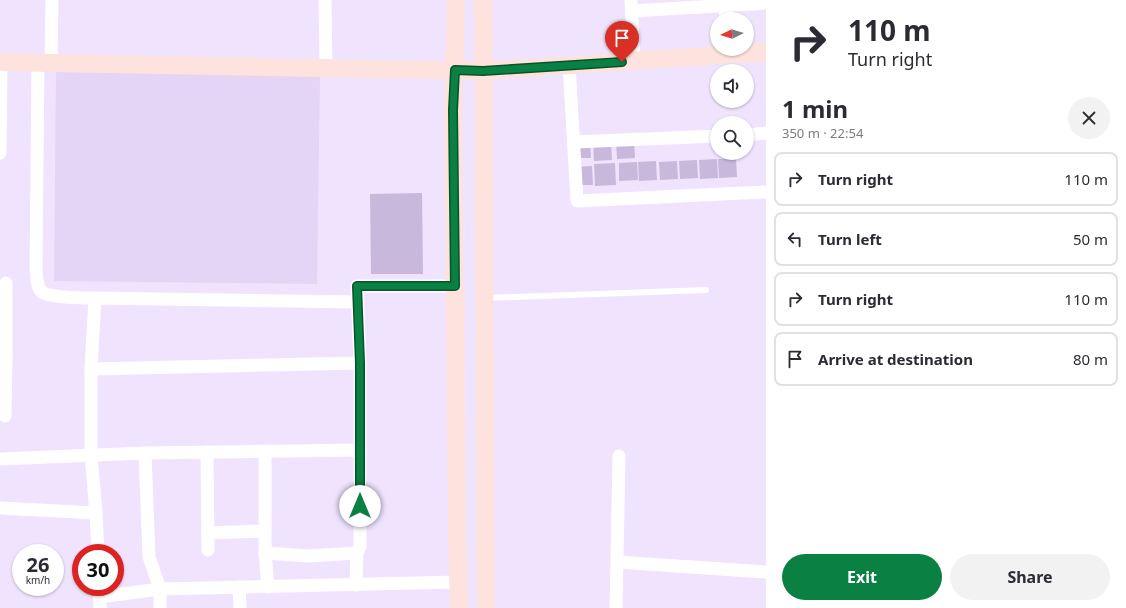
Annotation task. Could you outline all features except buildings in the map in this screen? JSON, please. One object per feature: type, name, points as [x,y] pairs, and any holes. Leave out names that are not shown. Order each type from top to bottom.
[{"type":"street","points":[[52,0],[44,62],[36,269],[38,286],[42,292],[52,296],[95,298],[358,302]]},
{"type":"street","points":[[326,0],[326,68]]},
{"type":"street","points":[[456,0],[453,110],[459,608]]},
{"type":"street","points":[[483,0],[486,608]]},
{"type":"street","points":[[634,61],[631,5],[766,3]]},
{"type":"street","points":[[754,52],[766,52]]},
{"type":"street","points":[[0,153],[0,62],[483,71],[634,61],[710,54]]},
{"type":"street","points":[[569,65],[577,201],[766,192]]},
{"type":"street","points":[[754,134],[766,133]]},
{"type":"street","points":[[574,142],[710,136]]},
{"type":"street","points":[[5,416],[3,358],[6,283]]},
{"type":"street","points":[[356,585],[357,553],[360,547],[360,363],[357,286],[455,286]]},
{"type":"street","points":[[95,298],[91,369],[91,455],[98,544]]},
{"type":"street","points":[[91,369],[360,363]]},
{"type":"street","points":[[0,459],[145,452],[360,450]]},
{"type":"street","points":[[264,451],[265,552],[268,587]]},
{"type":"street","points":[[145,452],[149,557],[160,589],[160,608]]},
{"type":"street","points":[[207,452],[208,550]]},
{"type":"street","points":[[616,608],[619,456]]},
{"type":"street","points":[[0,508],[96,513]]},
{"type":"street","points":[[208,533],[265,531]]},
{"type":"street","points":[[265,552],[308,556],[357,553]]},
{"type":"street","points":[[617,562],[766,572]]},
{"type":"street","points":[[99,597],[160,589],[458,582]]},
{"type":"street","points":[[239,587],[240,608]]},
{"type":"lane","points":[[485,298],[706,290]]},
{"type":"shaded area","points":[[56,72],[320,75],[317,284],[54,281]]},
{"type":"route","points":[[360,506],[360,363],[357,286],[455,286],[453,110],[455,70],[483,71],[622,62]]}]
